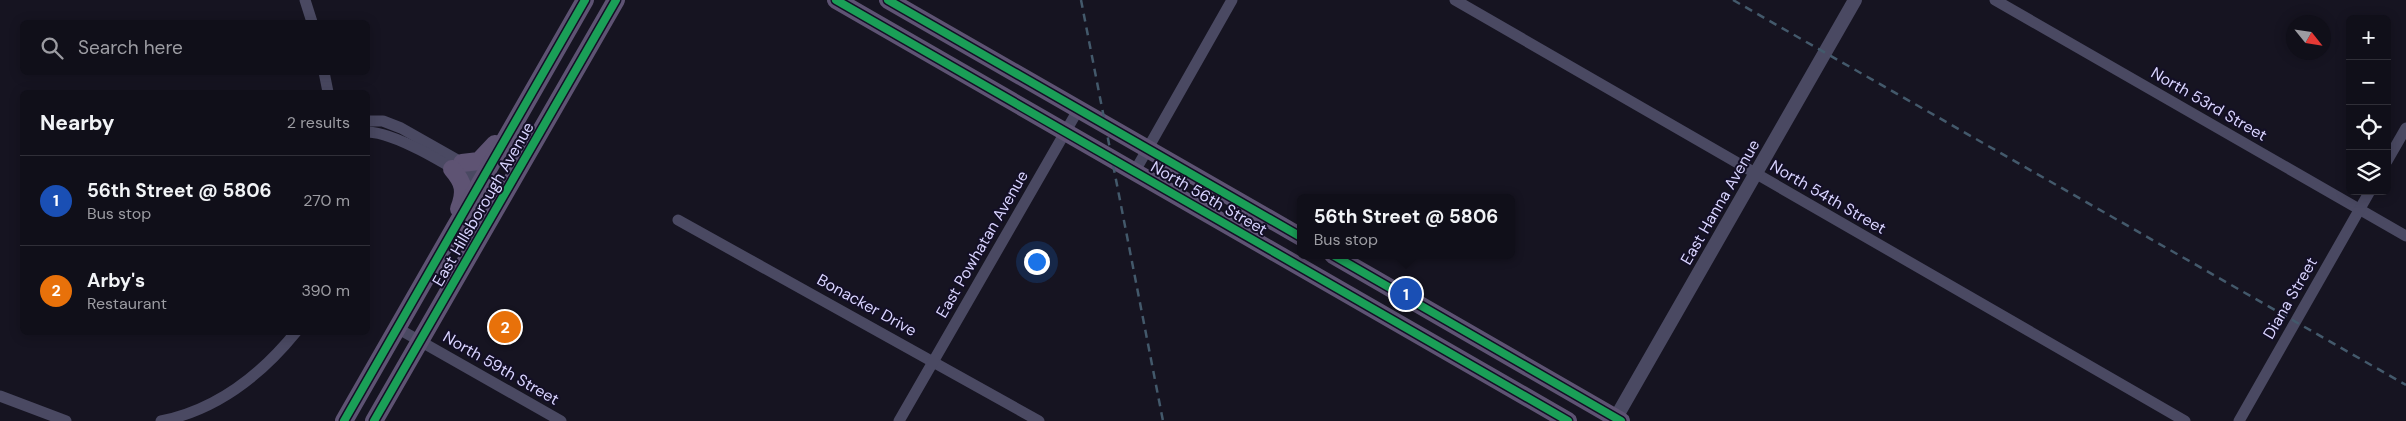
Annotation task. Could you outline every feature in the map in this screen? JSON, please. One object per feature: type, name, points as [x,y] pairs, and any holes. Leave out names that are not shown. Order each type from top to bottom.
[{"type":"main road","name":"East Hillsborough Avenue","points":[[344,421],[585,0]]},
{"type":"main road","name":"East Hillsborough Avenue","points":[[374,421],[616,0]]},
{"type":"main road","name":"North 56th Street","points":[[836,0],[1568,421]]},
{"type":"main road","name":"North 56th Street","points":[[888,0],[1297,235]]},
{"type":"main road","points":[[452,234],[454,220],[465,192],[457,166],[479,161],[487,155],[519,115]]},
{"type":"main road","points":[[1340,259],[1617,420]]},
{"type":"main road","points":[[1369,306],[1382,284]]},
{"type":"street","points":[[306,0],[311,20]]},
{"type":"street","points":[[1135,171],[1232,0]]},
{"type":"street","name":"North 54th Street","points":[[1456,0],[2185,421]]},
{"type":"street","name":"East Hanna Avenue","points":[[1617,420],[1855,0]]},
{"type":"street","name":"North 53rd Street","points":[[1995,0],[2406,236]]},
{"type":"street","points":[[325,75],[328,90]]},
{"type":"street","name":"East Powhatan Avenue","points":[[899,421],[1078,110]]},
{"type":"street","points":[[370,121],[382,121],[401,128],[457,166]]},
{"type":"street","points":[[2391,154],[2406,128]]},
{"type":"street","points":[[370,132],[380,132],[400,140],[457,166],[504,193]]},
{"type":"street","name":"Diana Street","points":[[2239,421],[2368,195]]},
{"type":"street","name":"Bonacker Drive","points":[[678,220],[934,360],[1039,421]]},
{"type":"street","name":"North 59th Street","points":[[397,328],[562,421]]},
{"type":"street","points":[[161,421],[202,408],[227,395],[271,360],[293,335]]},
{"type":"street","points":[[0,396],[66,421]]},
{"type":"railway","points":[[1081,0],[1163,421]]},
{"type":"railway","points":[[1733,0],[2406,385]]},
{"type":"cycle path","points":[[344,421],[585,0]]},
{"type":"cycle path","points":[[374,421],[616,0]]},
{"type":"cycle path","points":[[836,0],[1568,421]]},
{"type":"cycle path","points":[[888,0],[1297,235]]},
{"type":"cycle path","points":[[1340,259],[1621,421]]},
{"type":"place","name":"56th Street @ 5806","points":[[1406,294]]},
{"type":"place","name":"Arby's","points":[[505,327]]}]
